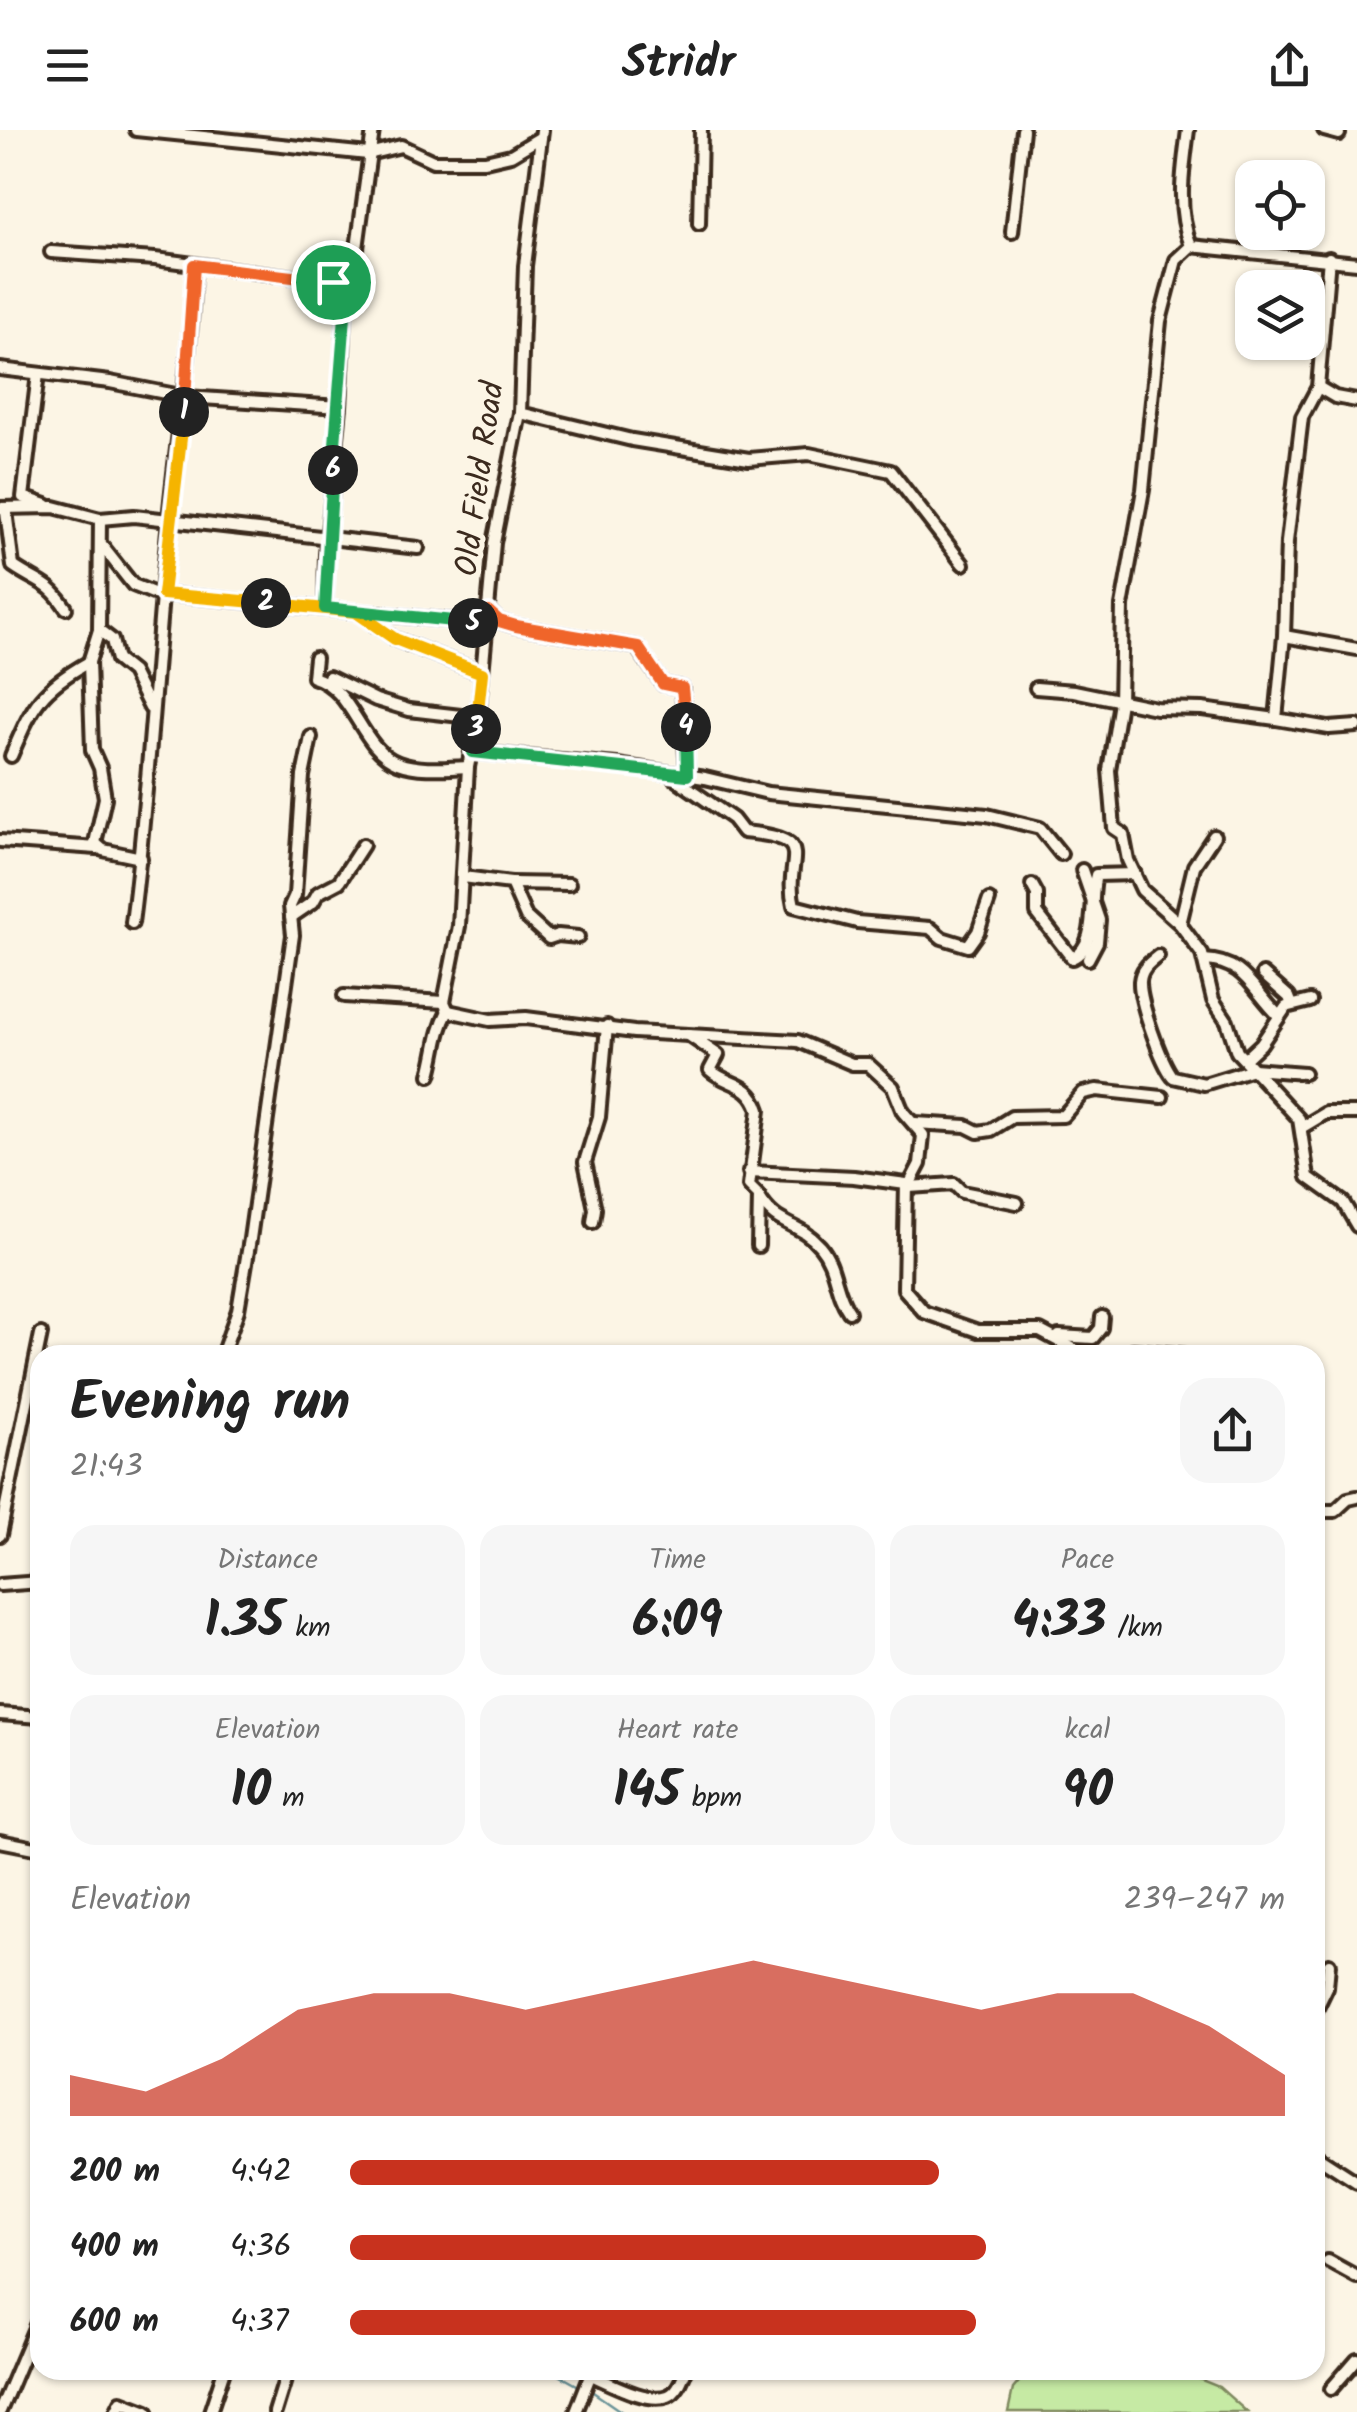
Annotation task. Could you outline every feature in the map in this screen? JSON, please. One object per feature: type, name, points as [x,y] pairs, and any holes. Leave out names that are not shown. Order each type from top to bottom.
[{"type":"street","points":[[136,130],[368,154],[402,146],[434,161],[484,161],[511,156],[541,134]]},
{"type":"street","points":[[325,608],[345,316],[373,130]]},
{"type":"street","points":[[699,224],[701,130]]},
{"type":"street","points":[[1012,232],[1023,130]]},
{"type":"street","points":[[1188,130],[1180,194],[1184,229],[1191,246]]},
{"type":"street","points":[[1324,130],[1339,134]]},
{"type":"street","name":"Old Field Road","points":[[430,1074],[436,1053],[435,1036],[446,1006],[458,926],[468,767],[478,718],[498,516],[520,413],[525,266],[541,134]]},
{"type":"street","points":[[1357,263],[1191,246],[1176,260],[1160,321],[1143,490],[1122,606],[1120,702],[1109,770],[1114,828],[1127,842],[1142,890],[1180,924],[1204,960],[1213,1000],[1227,1021],[1238,1052],[1292,1108],[1301,1128],[1308,1177],[1343,1202],[1357,1226]]},
{"type":"street","points":[[51,252],[333,282],[353,278]]},
{"type":"street","points":[[1276,719],[1284,636],[1286,542],[1302,418],[1318,387],[1329,258]]},
{"type":"street","points":[[132,923],[169,520],[186,397],[194,265]]},
{"type":"street","points":[[0,369],[186,397],[340,408]]},
{"type":"street","points":[[38,374],[23,497],[100,518],[134,516],[418,548]]},
{"type":"street","points":[[1318,387],[1336,397],[1357,401]]},
{"type":"street","points":[[520,413],[632,440],[749,460],[809,454],[891,471],[963,564]]},
{"type":"street","points":[[13,566],[3,509],[54,508]]},
{"type":"street","points":[[97,848],[105,798],[100,768],[92,750],[90,662],[99,630],[103,547],[100,518]]},
{"type":"street","points":[[103,547],[134,585],[163,594],[488,624]]},
{"type":"street","points":[[0,568],[13,566],[31,578],[45,581],[66,608]]},
{"type":"street","points":[[356,612],[395,639],[482,673]]},
{"type":"street","points":[[489,612],[499,621],[516,626],[638,647],[663,684],[682,688],[687,775]]},
{"type":"street","points":[[99,630],[112,640],[117,660],[132,672],[152,712]]},
{"type":"street","points":[[1284,636],[1357,650]]},
{"type":"street","points":[[313,677],[315,658]]},
{"type":"street","points":[[11,756],[29,712],[56,680],[90,662]]},
{"type":"street","points":[[313,677],[332,677],[376,700],[409,710],[478,718]]},
{"type":"street","points":[[313,677],[330,682],[381,751],[394,762],[424,768],[468,767]]},
{"type":"street","points":[[1036,688],[1329,728],[1357,726]]},
{"type":"street","points":[[226,1345],[238,1310],[263,1158],[293,935],[290,917],[303,776],[311,737]]},
{"type":"street","points":[[473,752],[616,765],[687,775],[768,793],[986,815],[1040,828],[1061,854]]},
{"type":"street","points":[[668,774],[682,780],[743,832],[784,839],[790,844],[797,856],[794,906],[804,911],[857,922],[930,928],[942,938],[968,946],[978,932],[989,900]]},
{"type":"street","points":[[1180,924],[1194,866],[1214,836]]},
{"type":"street","points":[[0,841],[97,848],[140,858]]},
{"type":"street","points":[[290,917],[313,902],[318,893],[339,882],[363,845]]},
{"type":"street","points":[[1032,884],[1038,894],[1036,914],[1072,958],[1079,956],[1089,942],[1089,919],[1095,906],[1082,870]]},
{"type":"street","points":[[1088,960],[1098,936],[1092,891],[1099,872],[1135,874]]},
{"type":"street","points":[[463,878],[569,884]]},
{"type":"street","points":[[511,882],[526,917],[549,938],[578,938]]},
{"type":"street","points":[[1158,956],[1146,965],[1140,978],[1152,1031],[1173,1077],[1204,1084],[1254,1069],[1304,1073]]},
{"type":"street","points":[[1204,960],[1222,959],[1234,965],[1278,1015]]},
{"type":"street","points":[[1264,974],[1292,1005]]},
{"type":"street","points":[[344,996],[446,1006],[490,1020],[526,1018],[689,1035],[798,1041],[852,1064],[868,1064],[893,1087],[903,1112],[923,1135],[922,1151],[908,1187],[904,1289],[924,1312],[978,1330],[1040,1331],[1092,1338],[1101,1328],[1102,1316]]},
{"type":"street","points":[[1245,1059],[1261,1044],[1278,1015],[1292,1005],[1310,1001]]},
{"type":"street","points":[[593,1222],[596,1208],[585,1162],[599,1116],[607,1026]]},
{"type":"street","points":[[689,1035],[718,1055],[710,1070],[714,1075],[743,1086],[756,1101],[759,1110],[750,1186],[776,1220],[804,1230],[818,1244],[834,1266],[840,1296],[849,1312]]},
{"type":"street","points":[[916,1123],[966,1126],[978,1132],[990,1130],[1012,1117],[1062,1116],[1083,1093],[1097,1090],[1162,1097]]},
{"type":"street","points":[[1301,1128],[1326,1113],[1357,1113]]},
{"type":"street","points":[[750,1172],[854,1177],[908,1187],[954,1184],[962,1192],[1017,1203]]},
{"type":"street","points":[[758,1246],[759,1196]]},
{"type":"street","points":[[39,1345],[41,1334]]},
{"type":"street","points":[[1055,1336],[1068,1345]]},
{"type":"street","points":[[0,1535],[30,1388]]},
{"type":"street","points":[[1325,1511],[1335,1511],[1348,1499],[1357,1497]]},
{"type":"street","points":[[0,1585],[30,1583]]},
{"type":"street","points":[[0,1714],[30,1716]]},
{"type":"street","points":[[0,1842],[30,1847]]},
{"type":"street","points":[[1325,1991],[1329,1964]]},
{"type":"street","points":[[1325,2161],[1357,2182]]},
{"type":"street","points":[[1328,2261],[1357,2278]]},
{"type":"street","points":[[0,2412],[30,2340]]},
{"type":"street","points":[[1331,2389],[1357,2360]]},
{"type":"street","points":[[210,2412],[221,2380]]},
{"type":"street","points":[[275,2412],[285,2380]]},
{"type":"street","points":[[576,2412],[589,2380]]},
{"type":"street","points":[[608,2380],[631,2391],[662,2397],[671,2395],[681,2380]]},
{"type":"street","points":[[116,2412],[121,2402],[147,2412]]},
{"type":"green space","points":[[1021,2380],[1202,2380],[1219,2387],[1247,2412],[1008,2412],[1013,2389]]},
{"type":"waterway","points":[[568,2380],[577,2385]]},
{"type":"waterway","points":[[593,2392],[622,2412]]},
{"type":"route","points":[[194,265],[333,282],[353,278],[345,316],[325,608],[488,624],[489,612],[499,621],[566,638],[638,647],[663,684],[682,688],[687,775],[473,752],[482,673],[395,639],[356,612],[163,594],[186,397],[194,265]]}]
